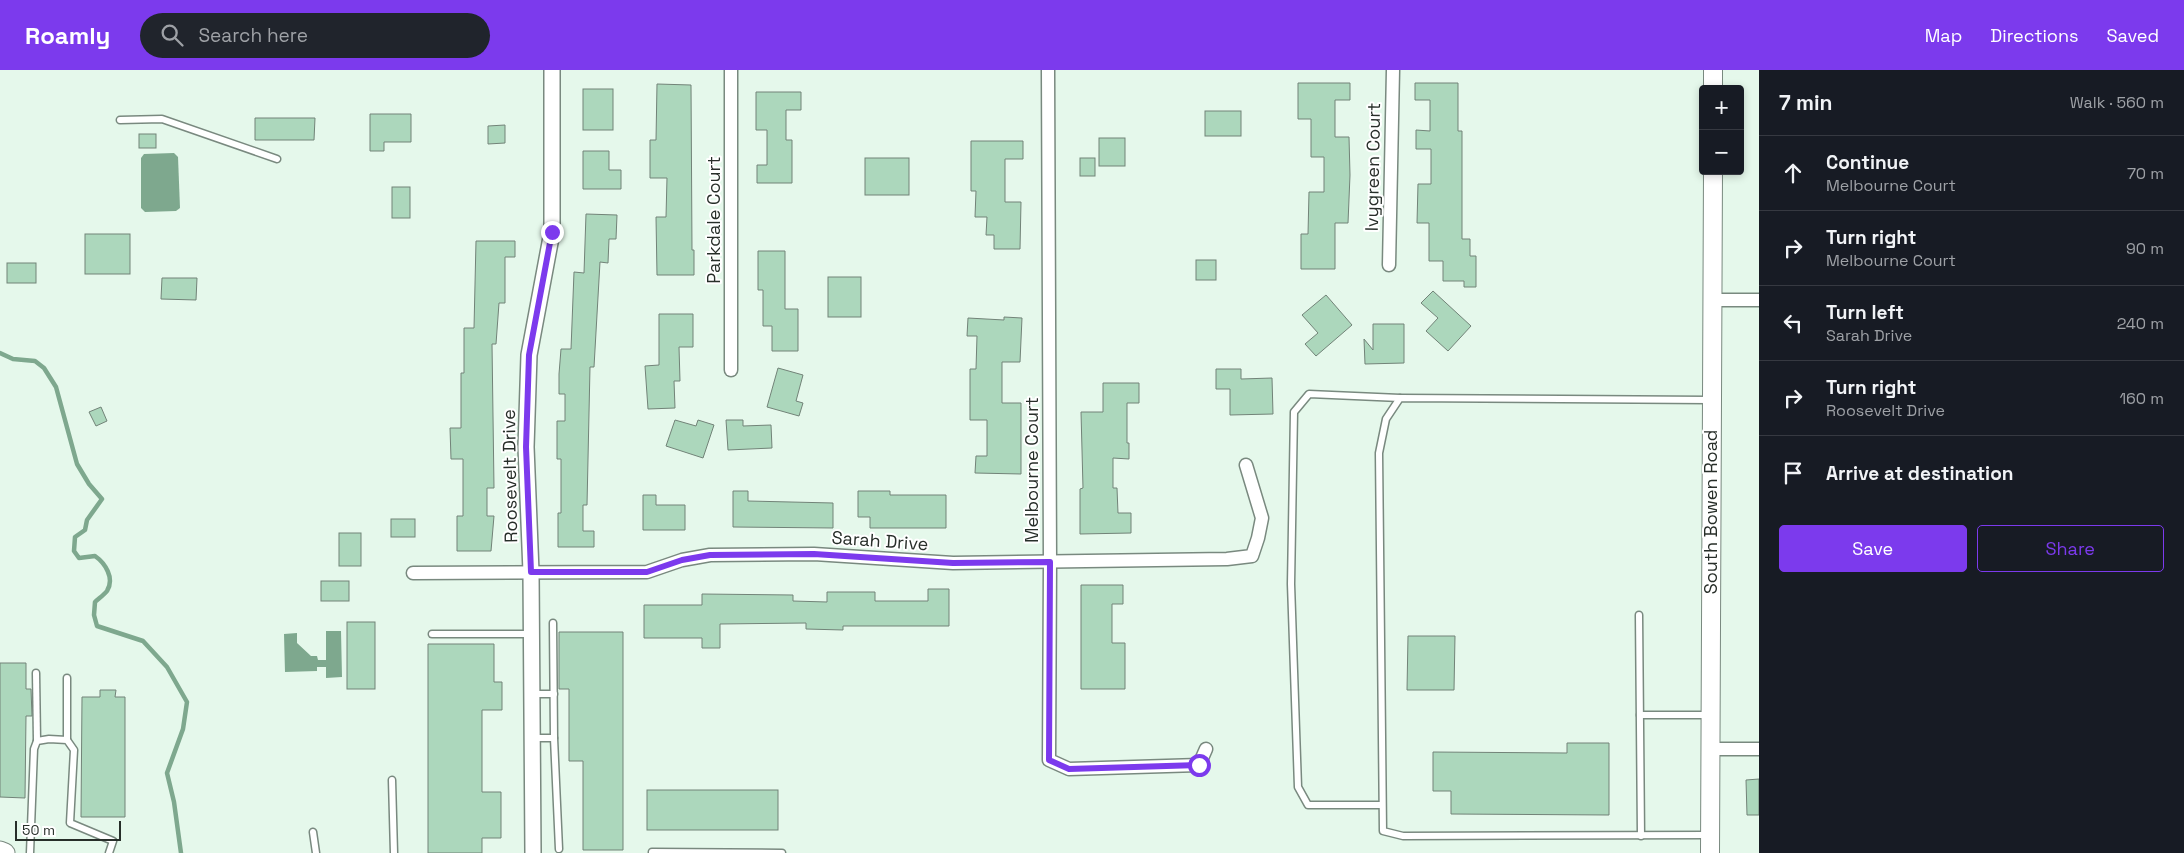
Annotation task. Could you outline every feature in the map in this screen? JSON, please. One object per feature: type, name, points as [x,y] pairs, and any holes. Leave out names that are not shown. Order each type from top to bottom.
[{"type":"main road","points":[[1713,70],[1713,85]]},
{"type":"main road","name":"South Bowen Road","points":[[1710,853],[1713,175]]},
{"type":"main road","points":[[0,851],[5,853]]},
{"type":"street","name":"Roosevelt Drive","points":[[533,853],[531,572],[526,447],[529,355],[552,232],[552,70]]},
{"type":"street","name":"Parkdale Court","points":[[731,70],[731,370]]},
{"type":"street","name":"Melbourne Court","points":[[1048,70],[1049,760],[1069,769],[1199,765],[1206,749]]},
{"type":"street","name":"Ivygreen Court","points":[[1389,265],[1393,70]]},
{"type":"street","points":[[1712,300],[1759,300]]},
{"type":"street","name":"Sarah Drive","points":[[413,573],[647,572],[682,560],[710,555],[814,554],[953,563],[1227,559],[1252,556],[1262,518],[1246,465]]},
{"type":"street","points":[[1710,749],[1759,749]]},
{"type":"lane","points":[[120,120],[162,120],[277,159]]},
{"type":"lane","points":[[1382,805],[1308,805],[1298,787],[1291,584],[1294,412],[1309,394],[1400,398],[1712,400]]},
{"type":"lane","points":[[1400,398],[1386,419],[1378,453],[1383,831],[1402,836],[1710,835]]},
{"type":"lane","points":[[1639,615],[1641,836]]},
{"type":"lane","points":[[553,623],[554,738],[559,848]]},
{"type":"lane","points":[[432,634],[531,634]]},
{"type":"lane","points":[[30,853],[34,749],[37,741],[36,673]]},
{"type":"lane","points":[[67,678],[67,740],[74,750],[70,823],[113,841],[109,853]]},
{"type":"lane","points":[[531,694],[554,694]]},
{"type":"lane","points":[[1640,715],[1710,715]]},
{"type":"lane","points":[[532,738],[554,738]]},
{"type":"lane","points":[[37,741],[49,739],[67,740]]},
{"type":"lane","points":[[392,780],[394,853]]},
{"type":"lane","points":[[313,832],[316,853]]},
{"type":"lane","points":[[652,852],[782,853]]},
{"type":"shaded area","points":[[174,153],[178,157],[180,208],[176,211],[145,212],[141,208],[141,158],[144,154]]},
{"type":"shaded area","points":[[326,631],[341,631],[342,677],[326,678],[326,667],[317,667],[317,671],[285,672],[284,634],[297,633],[297,643],[311,656],[317,656],[318,660],[326,660]]},
{"type":"building","points":[[1298,83],[1350,83],[1350,100],[1335,100],[1335,137],[1349,137],[1350,175],[1348,223],[1335,223],[1335,269],[1301,269],[1301,234],[1308,234],[1309,192],[1324,192],[1324,157],[1311,157],[1311,119],[1298,119]]},
{"type":"building","points":[[1415,83],[1458,83],[1458,131],[1462,131],[1462,239],[1470,239],[1470,256],[1476,256],[1476,287],[1464,287],[1464,281],[1443,281],[1443,261],[1429,261],[1429,223],[1417,223],[1418,184],[1431,184],[1431,149],[1416,149],[1416,130],[1430,131],[1430,100],[1415,100]]},
{"type":"building","points":[[657,84],[691,85],[692,250],[694,250],[694,275],[657,275],[656,217],[666,217],[667,178],[650,178],[650,140],[656,140]]},
{"type":"building","points":[[583,89],[613,89],[613,130],[583,130]]},
{"type":"building","points":[[756,92],[801,92],[801,110],[786,110],[786,140],[792,140],[792,183],[757,183],[757,165],[767,165],[767,130],[756,130]]},
{"type":"building","points":[[1205,111],[1241,111],[1241,136],[1205,136]]},
{"type":"building","points":[[370,114],[411,114],[411,142],[384,142],[384,151],[370,151]]},
{"type":"building","points":[[255,118],[315,118],[314,140],[255,140]]},
{"type":"building","points":[[505,125],[505,143],[488,144],[488,126]]},
{"type":"building","points":[[139,134],[156,134],[156,148],[139,148]]},
{"type":"building","points":[[1099,138],[1125,138],[1125,166],[1099,166]]},
{"type":"building","points":[[971,141],[1023,141],[1023,159],[1005,159],[1005,202],[1021,202],[1020,249],[994,249],[994,235],[986,235],[987,217],[975,217],[976,191],[971,191]]},
{"type":"building","points":[[583,151],[609,151],[609,170],[621,170],[621,189],[583,189]]},
{"type":"building","points":[[865,158],[909,158],[909,195],[865,195]]},
{"type":"building","points":[[1080,158],[1095,158],[1095,176],[1080,176]]},
{"type":"building","points":[[392,187],[410,187],[410,218],[392,218]]},
{"type":"building","points":[[586,214],[617,215],[616,239],[609,239],[608,263],[600,262],[594,367],[590,367],[587,505],[583,505],[583,531],[594,531],[594,547],[558,547],[558,513],[561,513],[561,459],[557,459],[557,421],[565,421],[565,394],[559,394],[561,349],[571,349],[574,272],[584,273]]},
{"type":"building","points":[[85,234],[130,234],[130,274],[85,274]]},
{"type":"building","points":[[476,241],[515,241],[515,257],[505,257],[505,303],[499,303],[496,344],[492,344],[494,488],[487,488],[487,516],[494,516],[491,551],[457,551],[457,516],[463,516],[463,459],[451,459],[450,428],[461,428],[461,373],[464,373],[464,328],[474,328]]},
{"type":"building","points":[[758,251],[785,251],[785,309],[798,309],[798,351],[772,351],[772,326],[763,326],[763,290],[758,290]]},
{"type":"building","points":[[1196,260],[1216,260],[1216,280],[1196,280]]},
{"type":"building","points":[[7,263],[36,263],[36,283],[7,283]]},
{"type":"building","points":[[828,277],[861,277],[861,317],[828,317]]},
{"type":"building","points":[[162,278],[197,278],[196,300],[161,299]]},
{"type":"building","points":[[1433,291],[1471,326],[1448,351],[1426,331],[1438,318],[1421,303]]},
{"type":"building","points":[[1326,295],[1352,325],[1316,356],[1305,344],[1318,333],[1302,315]]},
{"type":"building","points":[[659,314],[693,314],[693,347],[679,347],[680,381],[674,381],[675,408],[648,409],[645,366],[659,365]]},
{"type":"building","points":[[1004,317],[1022,318],[1020,362],[1002,362],[1002,403],[1021,403],[1021,474],[975,473],[976,456],[987,456],[987,420],[970,420],[970,369],[976,369],[977,336],[967,336],[968,318],[1004,320]]},
{"type":"building","points":[[1373,324],[1404,324],[1404,363],[1365,364],[1364,339],[1373,350]]},
{"type":"building","points":[[778,368],[803,375],[796,401],[803,403],[799,416],[767,407]]},
{"type":"building","points":[[1216,369],[1241,369],[1241,379],[1272,378],[1273,414],[1230,415],[1230,389],[1216,389]]},
{"type":"building","points":[[1103,383],[1139,383],[1139,403],[1127,403],[1129,459],[1113,458],[1113,488],[1117,488],[1118,513],[1131,513],[1131,533],[1080,534],[1080,489],[1083,488],[1081,412],[1103,412]]},
{"type":"building","points":[[101,407],[107,421],[96,426],[89,412]]},
{"type":"building","points":[[675,420],[696,426],[698,420],[714,425],[703,458],[666,446]]},
{"type":"building","points":[[726,420],[743,420],[743,426],[771,425],[772,448],[728,450]]},
{"type":"building","points":[[733,491],[748,491],[748,501],[833,503],[833,528],[733,527]]},
{"type":"building","points":[[858,491],[890,491],[890,495],[946,495],[946,528],[870,528],[870,517],[858,517]]},
{"type":"building","points":[[643,495],[656,495],[656,505],[685,505],[685,530],[643,530]]},
{"type":"building","points":[[391,519],[415,519],[415,537],[391,537]]},
{"type":"building","points":[[339,533],[361,533],[361,566],[339,566]]},
{"type":"building","points":[[321,581],[349,581],[349,601],[321,601]]},
{"type":"building","points":[[1081,585],[1123,585],[1123,604],[1112,604],[1112,643],[1125,643],[1125,689],[1081,689]]},
{"type":"building","points":[[928,589],[949,589],[949,626],[843,626],[843,630],[806,629],[806,623],[720,624],[720,648],[702,648],[702,638],[644,638],[644,605],[702,605],[702,594],[793,595],[793,601],[827,602],[827,592],[875,592],[875,601],[928,601]]},
{"type":"building","points":[[347,622],[375,622],[375,689],[347,689]]},
{"type":"building","points":[[559,632],[623,632],[623,850],[583,850],[583,761],[569,761],[569,689],[559,689]]},
{"type":"building","points":[[1408,636],[1455,636],[1454,690],[1407,690]]},
{"type":"building","points":[[428,644],[494,644],[494,682],[502,682],[502,710],[482,710],[482,792],[501,792],[501,838],[482,838],[482,853],[428,853]]},
{"type":"building","points":[[0,663],[26,663],[26,689],[31,689],[32,716],[26,716],[25,798],[0,797]]},
{"type":"building","points":[[100,690],[116,690],[115,697],[125,697],[125,817],[81,817],[82,697],[100,697]]},
{"type":"building","points":[[1567,743],[1609,743],[1609,815],[1451,814],[1451,791],[1433,791],[1433,752],[1567,753]]},
{"type":"building","points":[[1759,779],[1759,815],[1747,815],[1746,780]]},
{"type":"building","points":[[647,790],[778,790],[778,830],[647,830]]},
{"type":"waterway","points":[[0,353],[13,359],[35,361],[44,368],[56,387],[77,464],[89,484],[102,499],[87,520],[85,530],[75,537],[74,551],[79,558],[95,556],[108,571],[110,581],[107,591],[95,602],[94,615],[97,626],[143,641],[167,667],[187,702],[183,729],[167,773],[174,802],[181,853]]},
{"type":"route","points":[[552,232],[529,355],[526,447],[531,572],[647,572],[682,560],[710,555],[814,554],[953,563],[1050,562],[1049,760],[1069,769],[1199,765]]}]
